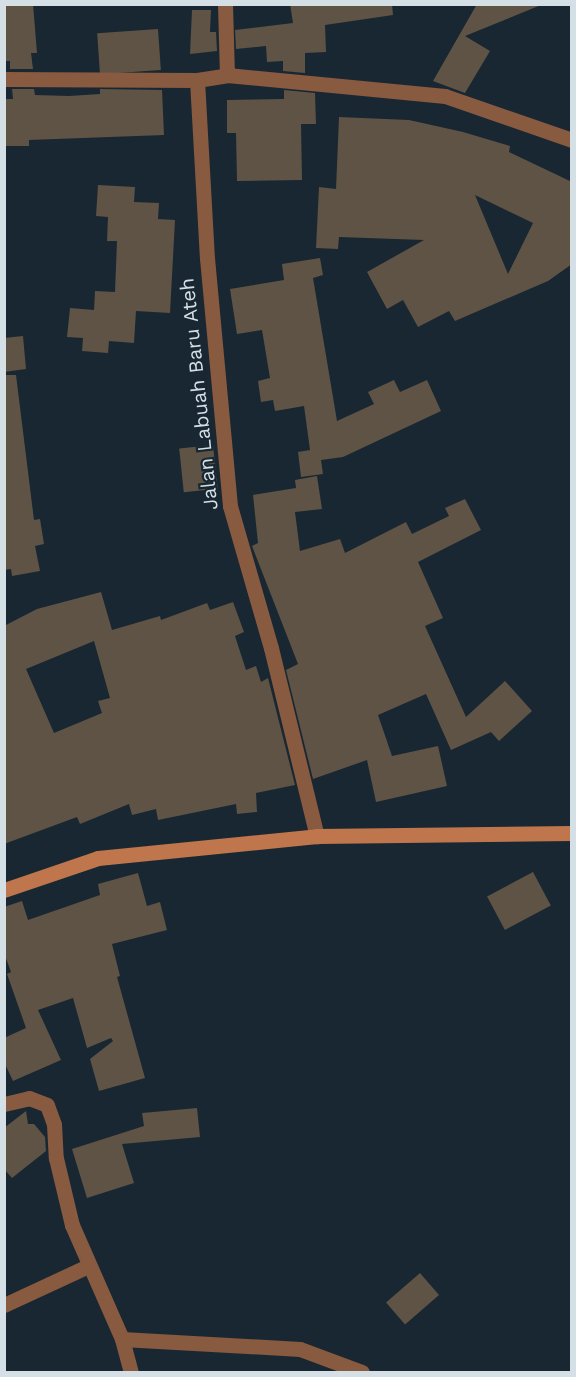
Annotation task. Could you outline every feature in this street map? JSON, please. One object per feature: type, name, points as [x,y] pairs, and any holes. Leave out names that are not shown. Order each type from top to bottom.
[{"type":"main road","points":[[4,890],[98,858],[317,836],[572,833]]},
{"type":"street","points":[[225,4],[227,75]]},
{"type":"street","points":[[4,79],[196,80],[227,75],[445,96],[572,140]]},
{"type":"street","name":"Jalan Labuah Baru Ateh","points":[[196,80],[207,258],[230,506],[271,648],[317,836]]},
{"type":"street","points":[[4,1104],[29,1098],[47,1105],[54,1124],[65,1199],[88,1266],[124,1345],[130,1370]]},
{"type":"street","points":[[4,1305],[88,1266]]},
{"type":"street","points":[[124,1345],[300,1349],[362,1372]]},
{"type":"building","points":[[4,4],[33,4],[37,53],[31,53],[33,69],[10,69],[10,61],[4,61]]},
{"type":"building","points":[[290,4],[392,4],[393,15],[325,25],[326,52],[305,53],[305,73],[283,71],[283,61],[267,62],[266,46],[236,49],[235,30],[293,23]]},
{"type":"building","points":[[477,4],[541,5],[465,36],[490,51],[465,93],[433,81]]},
{"type":"building","points":[[192,10],[211,10],[210,32],[216,32],[217,51],[190,54]]},
{"type":"building","points":[[158,29],[161,70],[100,74],[97,33]]},
{"type":"building","points":[[12,89],[34,89],[35,95],[69,96],[100,94],[100,89],[162,90],[164,135],[29,140],[29,146],[4,146],[4,99],[13,99]]},
{"type":"building","points":[[284,90],[315,93],[316,124],[301,124],[302,180],[237,181],[236,133],[227,133],[227,100],[284,99]]},
{"type":"building","points":[[339,117],[409,120],[463,132],[510,146],[509,152],[572,182],[572,264],[548,281],[455,321],[449,311],[418,327],[403,300],[387,309],[367,272],[424,240],[339,237],[338,249],[316,248],[319,187],[336,189]],"holes":[[[475,195],[533,223],[508,274]]]},
{"type":"building","points":[[98,185],[135,187],[134,202],[159,203],[158,219],[175,220],[170,313],[136,311],[134,343],[109,341],[108,353],[82,351],[83,338],[67,337],[70,308],[94,310],[95,291],[115,292],[117,241],[107,241],[108,217],[96,216]]},
{"type":"building","points":[[320,258],[323,275],[313,278],[337,421],[374,404],[368,392],[394,380],[400,392],[427,380],[441,411],[343,457],[321,460],[323,474],[301,477],[298,452],[310,450],[304,406],[275,411],[273,400],[261,402],[258,381],[270,378],[262,330],[237,334],[230,289],[284,280],[282,264]]},
{"type":"building","points":[[23,336],[26,369],[4,372],[4,338]]},
{"type":"building","points":[[4,375],[16,375],[34,520],[40,519],[44,544],[35,546],[40,571],[12,576],[11,569],[4,570]]},
{"type":"building","points":[[213,445],[218,489],[184,492],[179,449]]},
{"type":"building","points":[[317,476],[322,509],[295,512],[300,551],[340,539],[345,553],[406,522],[412,534],[449,516],[445,508],[465,499],[481,530],[418,562],[443,618],[425,626],[466,717],[505,681],[532,711],[499,741],[491,732],[451,750],[426,694],[378,715],[392,756],[438,746],[447,786],[376,802],[367,760],[313,779],[286,670],[298,664],[252,546],[258,543],[253,495],[296,488],[295,480]]},
{"type":"building","points":[[101,592],[112,630],[160,616],[161,620],[207,603],[210,610],[233,602],[244,632],[235,636],[246,670],[256,666],[261,682],[268,678],[295,785],[256,793],[257,812],[237,814],[236,804],[158,820],[156,809],[132,815],[129,804],[80,824],[77,817],[4,844],[4,626],[37,609]],"holes":[[[94,641],[110,698],[98,701],[102,713],[54,733],[26,669]]]},
{"type":"building","points":[[533,872],[551,906],[505,930],[487,896]]},
{"type":"building","points":[[138,873],[147,906],[160,902],[167,930],[112,944],[120,976],[117,977],[145,1078],[99,1091],[90,1059],[113,1041],[111,1038],[87,1048],[73,998],[38,1010],[61,1060],[13,1081],[4,1062],[4,1038],[26,1028],[7,974],[11,972],[4,953],[4,907],[22,901],[28,920],[100,895],[98,884]]},
{"type":"building","points":[[197,1108],[200,1137],[122,1144],[134,1183],[87,1198],[72,1149],[144,1126],[142,1113]]},
{"type":"building","points":[[26,1111],[28,1124],[34,1124],[45,1137],[46,1151],[12,1178],[4,1169],[4,1128]]},
{"type":"building","points":[[420,1273],[439,1295],[405,1324],[386,1303]]}]
